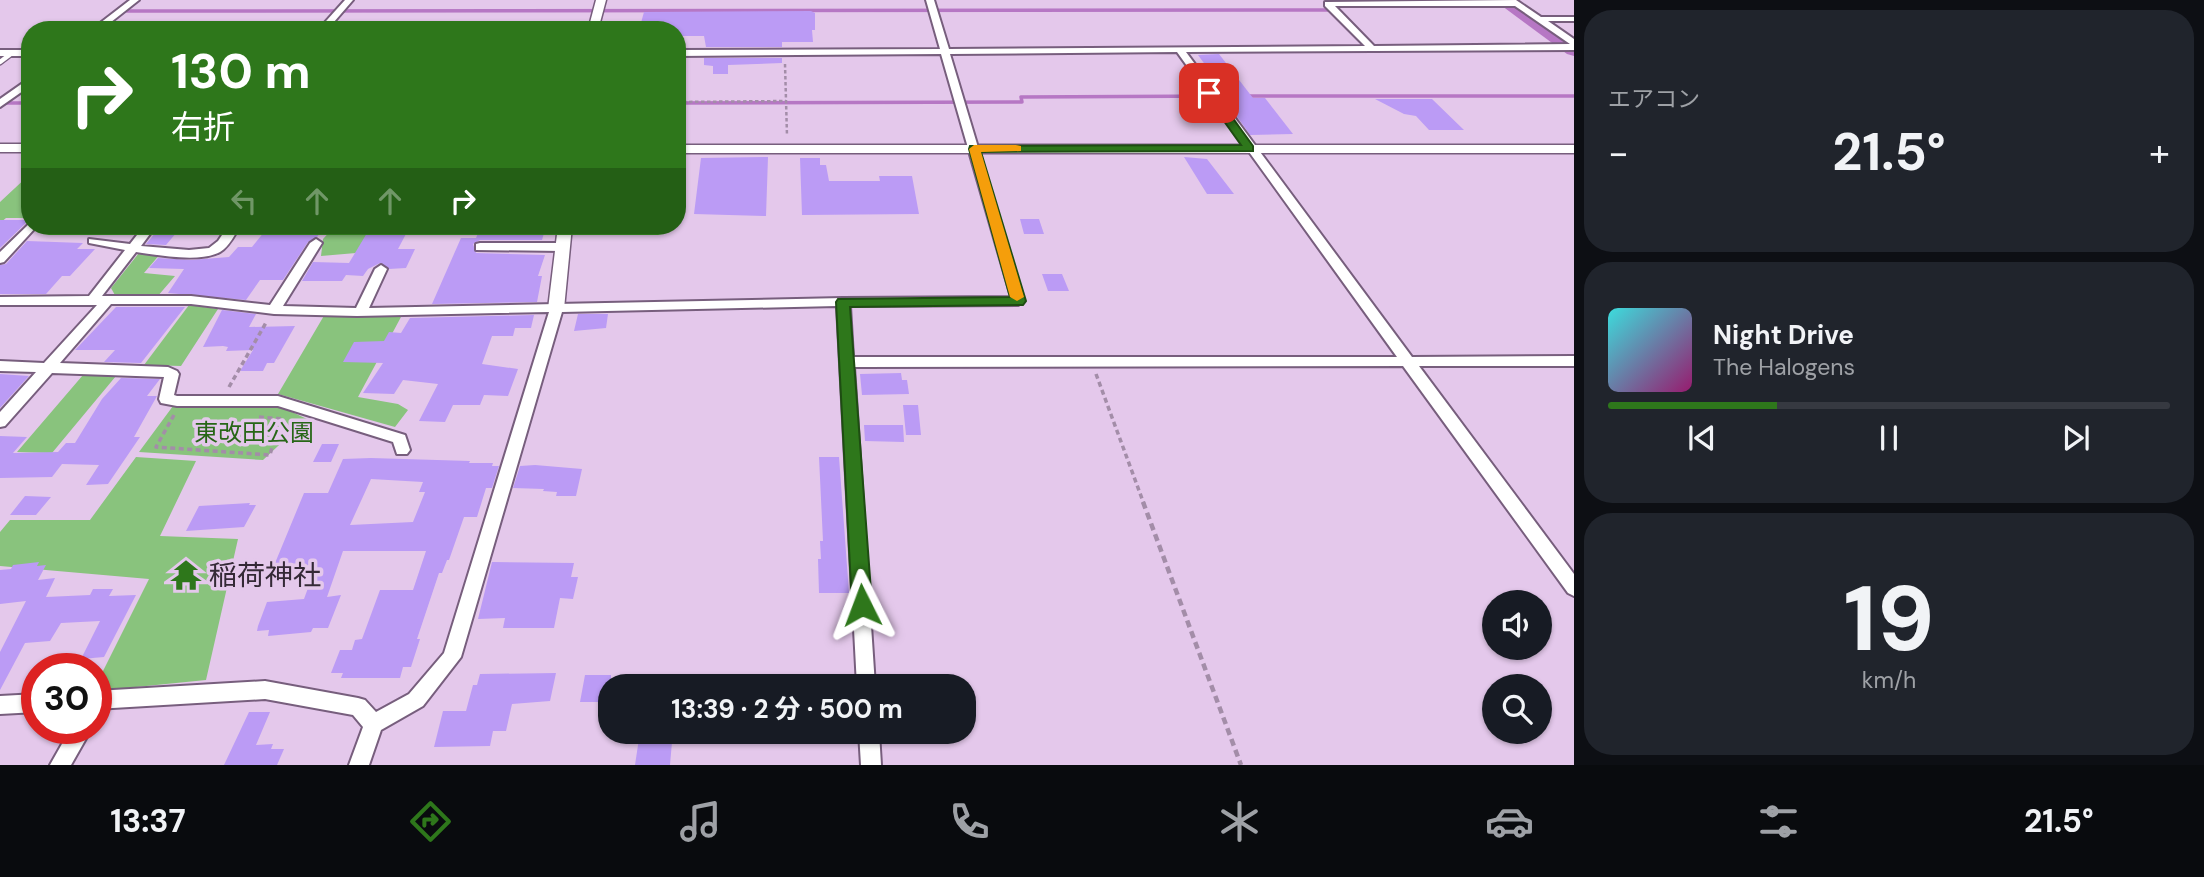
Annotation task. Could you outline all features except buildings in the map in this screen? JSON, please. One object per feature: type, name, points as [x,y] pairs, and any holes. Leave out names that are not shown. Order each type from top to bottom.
[{"type":"street","points":[[107,21],[135,0]]},
{"type":"street","points":[[330,21],[349,0]]},
{"type":"street","points":[[595,21],[601,0]]},
{"type":"street","points":[[0,301],[191,300],[274,310],[360,312],[1018,301],[930,0]]},
{"type":"street","points":[[1371,47],[1328,4],[1514,2],[1574,45]]},
{"type":"street","points":[[1540,19],[1574,19]]},
{"type":"street","points":[[686,53],[945,53],[1574,45]]},
{"type":"street","points":[[1178,48],[1574,588]]},
{"type":"street","points":[[0,53],[21,53]]},
{"type":"street","points":[[0,104],[21,88]]},
{"type":"street","points":[[0,148],[21,148]]},
{"type":"street","points":[[686,149],[1574,149]]},
{"type":"street","points":[[0,259],[23,235]]},
{"type":"street","points":[[0,422],[47,369],[101,300],[144,235]]},
{"type":"street","points":[[93,241],[134,249],[213,251],[226,235]]},
{"type":"street","points":[[359,765],[374,724],[416,700],[452,657],[556,309],[564,235]]},
{"type":"street","points":[[274,310],[316,243]]},
{"type":"street","points":[[481,247],[562,247]]},
{"type":"street","points":[[360,312],[381,270]]},
{"type":"street","points":[[843,302],[865,674]]},
{"type":"street","points":[[848,362],[1574,361]]},
{"type":"street","points":[[0,366],[168,372],[172,374],[166,398],[177,401],[278,401],[400,439],[402,450]]},
{"type":"street","points":[[112,700],[265,690],[358,707],[374,724]]},
{"type":"street","points":[[0,705],[21,704]]},
{"type":"street","points":[[60,765],[72,744]]},
{"type":"street","points":[[870,744],[871,765]]},
{"type":"lane","points":[[0,62],[12,53]]},
{"type":"path","points":[[785,53],[787,149]]},
{"type":"path","points":[[686,102],[786,102]]},
{"type":"path","points":[[1091,362],[1241,765]]},
{"type":"green space","points":[[21,182],[21,218],[6,218],[0,223],[0,202]]},
{"type":"green space","points":[[327,235],[369,235],[356,253],[321,256],[323,239]]},
{"type":"green space","points":[[139,253],[161,253],[144,273],[175,276],[157,297],[116,297],[111,288]]},
{"type":"green space","points":[[189,305],[218,309],[181,366],[144,365]]},
{"type":"green space","points":[[325,314],[401,317],[358,397],[398,404],[408,410],[395,427],[278,394]]},
{"type":"green space","points":[[83,375],[116,376],[52,453],[17,452]]},
{"type":"green space","name":"東改田公園","points":[[277,405],[307,419],[263,460],[139,452],[173,406]]},
{"type":"green space","name":"稲荷神社","points":[[136,457],[196,461],[160,536],[238,539],[206,680],[112,689],[112,653],[149,579],[0,566],[0,532],[10,520],[90,520]]},
{"type":"waterway","points":[[1503,0],[1574,50]]},
{"type":"waterway","points":[[127,11],[1329,10],[1332,6]]},
{"type":"waterway","points":[[1485,6],[1511,6]]},
{"type":"waterway","points":[[686,103],[1022,102],[1021,97],[1227,96]]},
{"type":"waterway","points":[[1247,96],[1574,96]]},
{"type":"waterway","points":[[7,103],[21,103]]},
{"type":"slow traffic","points":[[1016,149],[974,149],[1017,297]]},
{"type":"place","name":"稲荷神社","points":[[186,575]]},
{"type":"route","points":[[862,605],[843,302],[1018,301],[974,149],[1249,148],[1209,93]]}]
